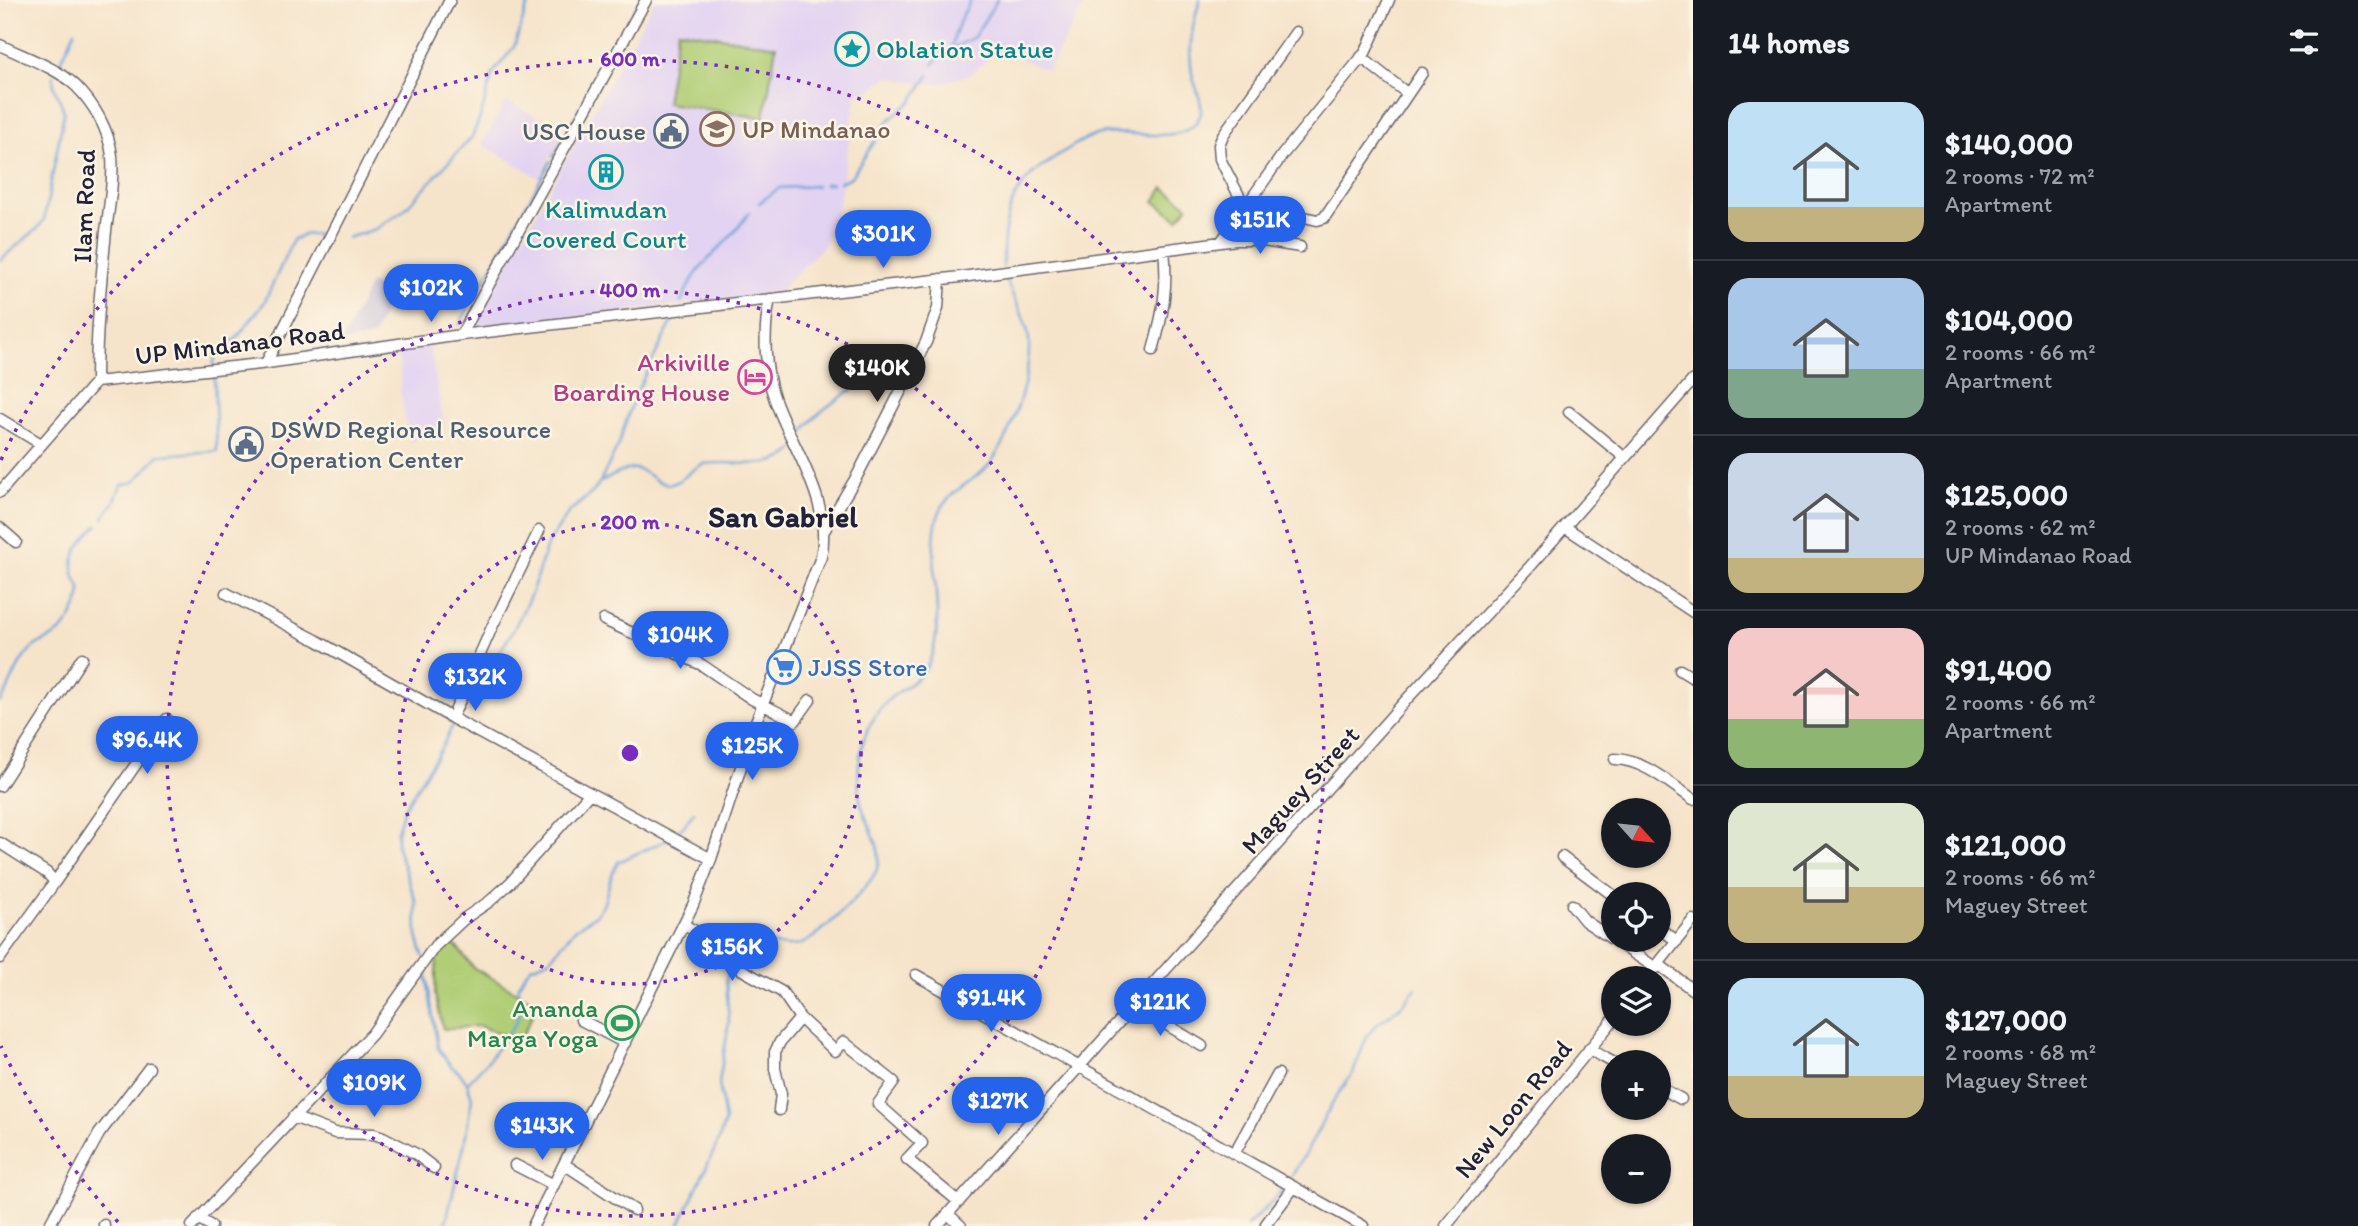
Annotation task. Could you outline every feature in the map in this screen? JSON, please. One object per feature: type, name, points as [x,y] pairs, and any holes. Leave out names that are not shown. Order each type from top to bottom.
[{"type":"street","points":[[270,362],[441,24],[450,0]]},
{"type":"street","points":[[441,24],[457,0]]},
{"type":"street","points":[[460,335],[646,0]]},
{"type":"street","points":[[1221,242],[1283,154],[1371,43],[1389,0]]},
{"type":"street","points":[[1296,32],[1241,108],[1219,145],[1220,159],[1245,207],[1264,214],[1296,215],[1317,220],[1324,218],[1422,73]]},
{"type":"street","name":"Ilam Road","points":[[0,45],[74,84],[102,122],[108,139],[112,157],[111,186],[99,313],[96,382]]},
{"type":"street","points":[[1361,57],[1408,93]]},
{"type":"street","name":"UP Mindanao Road","points":[[96,382],[1221,242],[1257,240],[1300,247]]},
{"type":"street","points":[[1153,350],[1164,306],[1164,250]]},
{"type":"street","points":[[824,531],[857,476],[926,342],[938,308],[940,279]]},
{"type":"street","points":[[533,1226],[684,925],[711,859],[763,705],[821,557],[824,531],[809,477],[770,382],[766,299]]},
{"type":"street","name":"Maguey Street","points":[[937,1226],[1565,527],[1693,380]]},
{"type":"street","points":[[0,492],[96,382]]},
{"type":"street","points":[[1569,412],[1624,457]]},
{"type":"street","points":[[0,419],[41,443]]},
{"type":"street","points":[[1565,527],[1693,612]]},
{"type":"street","points":[[0,528],[16,542]]},
{"type":"street","points":[[452,718],[492,627],[539,531]]},
{"type":"street","points":[[226,593],[711,859]]},
{"type":"street","points":[[604,620],[702,665],[763,705],[796,721],[810,700]]},
{"type":"street","points":[[0,786],[82,658]]},
{"type":"street","points":[[1680,670],[1693,678]]},
{"type":"street","points":[[0,958],[55,883],[167,719]]},
{"type":"street","points":[[1615,759],[1633,761],[1693,799]]},
{"type":"street","points":[[211,1226],[195,1222],[372,1034],[435,946],[465,918],[510,883],[590,793]]},
{"type":"street","points":[[0,843],[47,873],[55,883]]},
{"type":"street","points":[[1562,857],[1601,886]]},
{"type":"street","points":[[1572,905],[1585,921],[1657,966],[1693,920]]},
{"type":"street","points":[[684,925],[719,944],[737,967],[782,992],[800,1018],[835,1051],[844,1042],[894,1082],[878,1104],[922,1143],[907,1159],[959,1202]]},
{"type":"street","points":[[1671,937],[1677,941]]},
{"type":"street","points":[[916,975],[1363,1226]]},
{"type":"street","points":[[1671,975],[1693,990]]},
{"type":"street","points":[[1134,1005],[1202,1046]]},
{"type":"street","points":[[779,1110],[781,1094],[775,1069],[775,1052],[800,1018]]},
{"type":"street","points":[[581,1020],[625,1042]]},
{"type":"street","name":"New Loon Road","points":[[1446,1226],[1601,1035]]},
{"type":"street","points":[[1589,1049],[1601,1056]]},
{"type":"street","points":[[50,1226],[99,1134],[149,1068]]},
{"type":"street","points":[[1234,1154],[1278,1074]]},
{"type":"street","points":[[1671,1094],[1681,1099]]},
{"type":"street","points":[[293,1117],[335,1133],[374,1134],[383,1137],[416,1154],[434,1168]]},
{"type":"street","points":[[564,1164],[634,1210]]},
{"type":"street","points":[[515,1165],[554,1185]]},
{"type":"street","points":[[1266,1224],[1294,1187]]},
{"type":"street","points":[[948,1214],[961,1226]]},
{"type":"shaded area","name":"UP Mindanao","points":[[655,0],[1086,0],[1048,71],[997,48],[971,74],[957,79],[924,84],[887,77],[871,90],[857,93],[840,198],[832,230],[825,245],[780,293],[472,329]]},
{"type":"shaded area","points":[[506,101],[564,131],[539,178],[482,144]]},
{"type":"shaded area","points":[[370,283],[393,293],[373,337],[342,342]]},
{"type":"shaded area","points":[[430,346],[444,425],[410,442],[400,390],[397,350]]},
{"type":"green space","points":[[678,30],[776,46],[764,118],[666,103]]},
{"type":"green space","points":[[1164,188],[1188,206],[1178,219],[1154,201]]},
{"type":"green space","points":[[449,938],[474,968],[538,1004],[519,1042],[480,1026],[443,1029],[435,994],[437,952]]},
{"type":"waterway","points":[[347,238],[376,229],[404,210],[472,137],[493,73],[514,47],[532,0]]},
{"type":"waterway","points":[[553,157],[640,0]]},
{"type":"waterway","points":[[951,48],[960,20],[971,0]]},
{"type":"waterway","points":[[933,65],[940,55],[974,37],[997,0]]},
{"type":"waterway","points":[[1003,267],[1008,214],[1019,190],[1037,170],[1074,145],[1096,135],[1165,135],[1190,128],[1198,120],[1201,103],[1192,73],[1190,54],[1200,0]]},
{"type":"waterway","points":[[58,67],[75,31]]},
{"type":"waterway","points":[[0,260],[44,220],[64,113],[54,86],[54,75]]},
{"type":"waterway","points":[[840,182],[851,177],[889,120],[912,101],[929,75]]},
{"type":"waterway","points":[[459,325],[551,161]]},
{"type":"waterway","points":[[825,184],[832,183]]},
{"type":"waterway","points":[[759,203],[779,188],[816,186]]},
{"type":"waterway","points":[[681,302],[701,268],[750,212]]},
{"type":"waterway","points":[[213,366],[217,352],[235,340],[264,303],[293,240],[305,234],[319,235]]},
{"type":"waterway","points":[[735,959],[750,946],[757,944],[789,946],[806,942],[848,905],[872,878],[877,868],[878,849],[859,792],[863,743],[880,709],[926,669],[937,628],[934,537],[940,511],[949,497],[993,460],[1011,426],[1024,386],[1028,366],[1028,333],[1005,275]]},
{"type":"waterway","points":[[458,716],[476,693],[513,631],[531,594],[547,545],[569,512],[593,492],[600,482],[618,446],[634,397],[675,316]]},
{"type":"waterway","points":[[800,439],[818,414],[864,379],[882,353]]},
{"type":"waterway","points":[[103,518],[115,501],[121,485],[134,482],[159,455],[217,451],[214,374]]},
{"type":"waterway","points":[[600,482],[619,472],[636,469],[660,482],[671,484],[704,464],[763,463],[785,457],[794,450]]},
{"type":"waterway","points":[[0,702],[20,663],[30,650],[61,631],[72,617],[80,594],[73,562],[82,541],[98,525]]},
{"type":"waterway","points":[[423,956],[417,936],[416,902],[397,847],[397,832],[404,808],[454,723]]},
{"type":"waterway","points":[[674,835],[694,812]]},
{"type":"waterway","points":[[467,1083],[487,1062],[515,1024],[523,1005],[518,988],[524,975],[531,967],[549,960],[575,929],[596,915],[604,903],[618,862],[667,840]]},
{"type":"waterway","points":[[425,967],[438,1048],[467,1083],[472,1098],[445,1226]]},
{"type":"waterway","points":[[679,1226],[725,1121],[719,1083],[729,1022],[726,980],[730,968]]},
{"type":"waterway","points":[[1289,1180],[1334,1100],[1353,1073],[1367,1036],[1375,1026],[1401,1006],[1416,988]]},
{"type":"waterway","points":[[1247,1226],[1285,1186]]},
{"type":"place","name":"Oblation Statue","points":[[852,49]]},
{"type":"place","name":"UP Mindanao","points":[[717,129]]},
{"type":"place","name":"USC House","points":[[671,131]]},
{"type":"place","name":"Kalimudan Covered Court","points":[[606,172]]},
{"type":"place","name":"Arkiville Boarding House","points":[[755,377]]},
{"type":"place","name":"DSWD Regional Resource Operation Center","points":[[246,444]]},
{"type":"place","name":"JJSS Store","points":[[784,667]]},
{"type":"place","name":"Ananda Marga Yoga","points":[[622,1023]]},
{"type":"district","name":"San Gabriel","points":[[783,517]]}]
